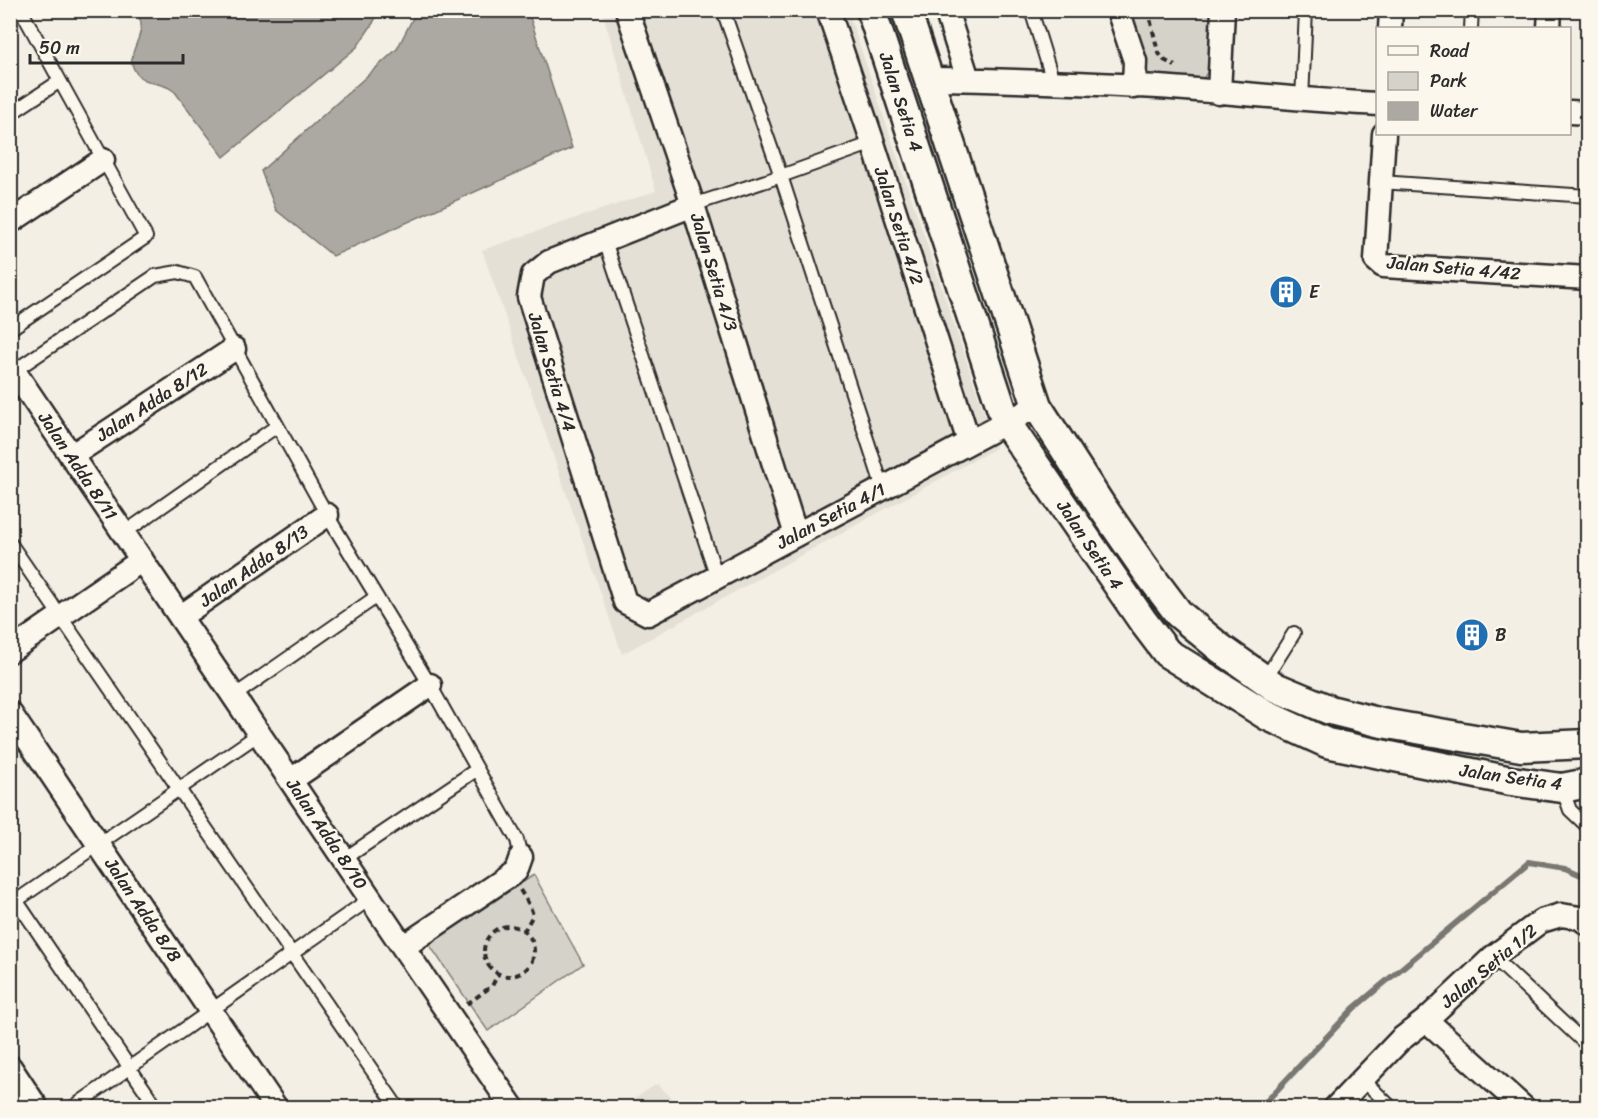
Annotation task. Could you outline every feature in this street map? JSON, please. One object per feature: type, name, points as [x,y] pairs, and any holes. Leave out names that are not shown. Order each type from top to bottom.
[{"type":"street","name":"Jalan Setia 4/3","points":[[627,10],[693,205],[795,535]]},
{"type":"street","name":"Jalan Setia 4/2","points":[[828,10],[969,442]]},
{"type":"street","name":"Jalan Setia 4","points":[[871,10],[1006,422],[1167,653],[1268,716],[1327,743],[1511,781],[1575,785]]},
{"type":"street","name":"Jalan Setia 4","points":[[906,10],[1037,406],[1102,507],[1179,614],[1220,648],[1275,687],[1330,710],[1382,723],[1521,747],[1587,744]]},
{"type":"street","points":[[946,10],[968,79]]},
{"type":"street","points":[[1118,10],[1135,61],[1134,87]]},
{"type":"street","points":[[1219,93],[1223,10]]},
{"type":"street","points":[[1390,27],[1391,10]]},
{"type":"street","points":[[1549,27],[1550,10]]},
{"type":"street","points":[[929,79],[1053,81],[1376,104]]},
{"type":"street","points":[[1571,112],[1587,114]]},
{"type":"street","name":"Jalan Setia 4/42","points":[[1384,135],[1376,260],[1383,266],[1587,278]]},
{"type":"street","points":[[10,222],[103,160]]},
{"type":"street","name":"Jalan Setia 4/4","points":[[625,602],[529,297],[533,275],[549,262],[693,205]]},
{"type":"street","name":"Jalan Adda 8/12","points":[[71,456],[234,349]]},
{"type":"street","name":"Jalan Adda 8/11","points":[[12,373],[142,560]]},
{"type":"street","name":"Jalan Setia 4/1","points":[[625,602],[648,614],[1037,406]]},
{"type":"street","name":"Jalan Adda 8/13","points":[[180,617],[327,515]]},
{"type":"street","points":[[10,651],[142,560]]},
{"type":"street","name":"Jalan Adda 8/10","points":[[142,560],[402,947],[513,1107]]},
{"type":"street","points":[[291,780],[430,685]]},
{"type":"street","name":"Jalan Adda 8/8","points":[[10,713],[276,1107]]},
{"type":"street","points":[[402,947],[515,866]]},
{"type":"street","name":"Jalan Setia 1/2","points":[[1335,1107],[1400,1040],[1426,1020],[1493,957],[1541,921],[1561,915],[1580,918],[1587,924]]},
{"type":"street","points":[[1426,1020],[1524,1107]]},
{"type":"street","points":[[10,1067],[37,1107]]},
{"type":"lane","points":[[10,329],[146,237],[21,10]]},
{"type":"lane","points":[[723,10],[781,176],[883,488]]},
{"type":"lane","points":[[1031,10],[1053,81]]},
{"type":"lane","points":[[1302,100],[1306,10]]},
{"type":"lane","points":[[1471,27],[1472,10]]},
{"type":"lane","points":[[10,114],[60,81]]},
{"type":"lane","points":[[693,205],[873,143]]},
{"type":"lane","points":[[1380,182],[1587,196]]},
{"type":"lane","points":[[605,241],[717,577]]},
{"type":"lane","points":[[12,373],[155,276],[178,272],[195,277],[327,515],[430,685],[517,840],[515,866]]},
{"type":"lane","points":[[124,533],[277,426]]},
{"type":"lane","points":[[10,543],[398,1107]]},
{"type":"lane","points":[[234,696],[376,597]]},
{"type":"lane","points":[[1265,679],[1294,633]]},
{"type":"lane","points":[[157,1107],[13,899],[99,844],[259,734]]},
{"type":"lane","points":[[344,859],[476,770]]},
{"type":"lane","points":[[1575,785],[1570,810],[1587,827]]},
{"type":"lane","points":[[72,1107],[371,898]]},
{"type":"lane","points":[[1493,957],[1587,1046]]},
{"type":"lane","points":[[1362,1079],[1392,1107]]},
{"type":"path","points":[[1148,10],[1158,52],[1164,60],[1182,67]]},
{"type":"path","points":[[515,866],[533,915],[524,931]]},
{"type":"path","points":[[508,926],[524,931],[534,946],[534,955],[526,970],[510,977],[493,972],[484,957],[486,939],[499,928],[508,926]]},
{"type":"path","points":[[450,1016],[492,986],[498,974]]},
{"type":"shaded area","points":[[602,11],[848,11],[996,448],[622,654],[482,250],[656,191]]},
{"type":"shaded area","points":[[657,1084],[682,1107],[621,1107]]},
{"type":"green space","points":[[1127,11],[1212,11],[1210,68],[1203,79],[1197,83],[1154,78],[1148,73]]},
{"type":"green space","points":[[534,875],[583,964],[488,1031],[429,944]]},
{"type":"water","points":[[417,10],[528,11],[572,148],[333,256],[276,210],[261,171],[397,49]]},
{"type":"water","points":[[136,11],[379,11],[357,47],[224,157],[175,92],[143,79],[135,71],[132,59],[141,26]]},
{"type":"waterway","points":[[1260,1108],[1354,1008],[1529,862],[1565,868],[1588,878]]},
{"type":"place","name":"E","points":[[1286,292]]},
{"type":"place","name":"B","points":[[1472,635]]}]
